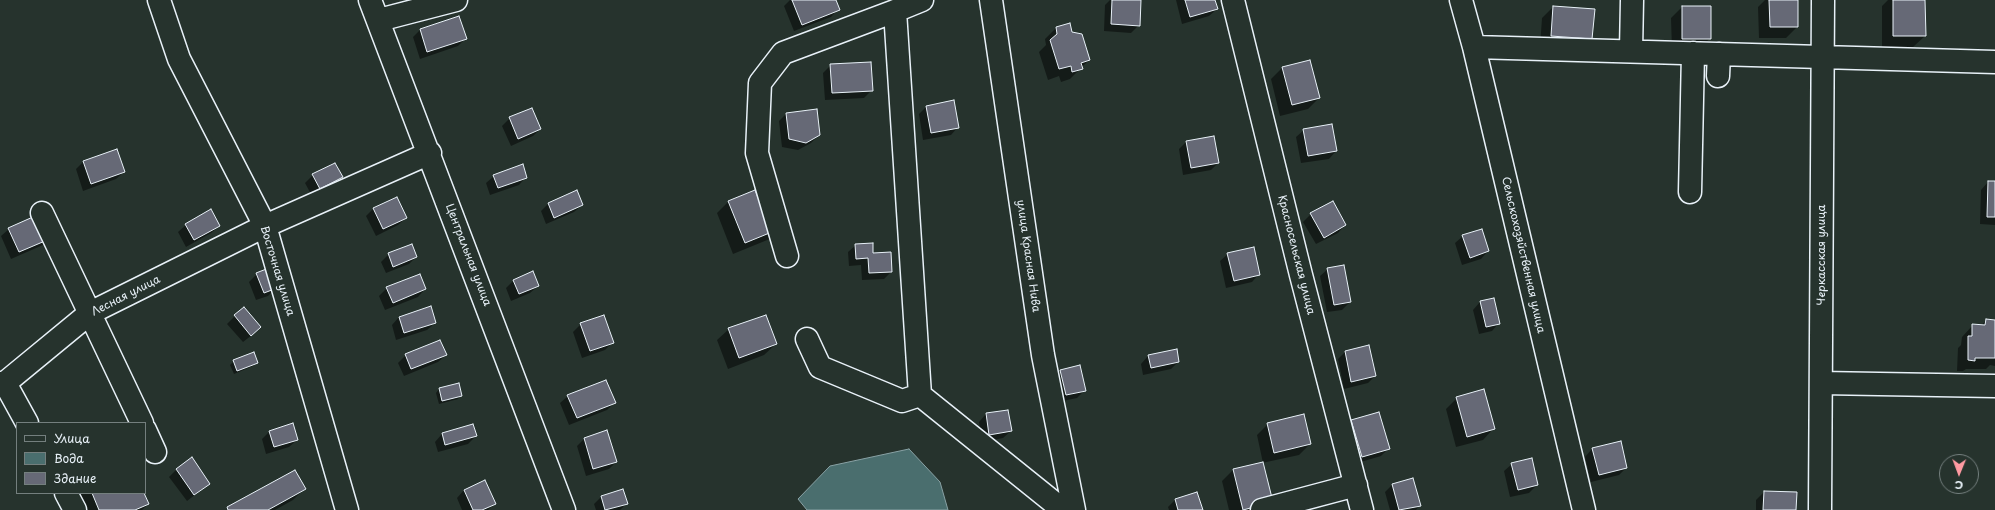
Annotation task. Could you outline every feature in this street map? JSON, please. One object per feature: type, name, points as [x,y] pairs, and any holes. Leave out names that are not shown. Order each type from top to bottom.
[{"type":"street","name":"Восточная улица","points":[[159,0],[179,59],[265,226],[347,510]]},
{"type":"street","name":"Центральная улица","points":[[370,0],[430,153],[564,510]]},
{"type":"street","points":[[379,20],[456,0]]},
{"type":"street","points":[[787,256],[757,153],[760,83],[783,54],[922,0]]},
{"type":"street","name":"улица Красная Нива","points":[[991,0],[1043,356],[1074,510]]},
{"type":"street","name":"Красносельская улица","points":[[1233,0],[1301,275],[1362,510]]},
{"type":"street","name":"Сельскохозяйственная улица","points":[[1461,0],[1474,47],[1584,510]]},
{"type":"street","points":[[1632,0],[1632,51]]},
{"type":"street","name":"Черкасская улица","points":[[1820,510],[1823,0]]},
{"type":"street","points":[[895,10],[920,395],[1063,510]]},
{"type":"street","points":[[1474,47],[1995,62]]},
{"type":"street","points":[[1690,192],[1693,53]]},
{"type":"street","points":[[1718,76],[1719,54]]},
{"type":"street","name":"Лесная улица","points":[[2,383],[90,313],[265,226],[430,153]]},
{"type":"street","points":[[42,213],[142,422]]},
{"type":"street","points":[[807,339],[820,367],[902,401],[920,395]]},
{"type":"street","points":[[2,383],[26,422]]},
{"type":"street","points":[[1821,383],[1995,386]]},
{"type":"street","points":[[146,432],[155,452]]},
{"type":"street","points":[[1262,510],[1356,486]]},
{"type":"street","points":[[67,494],[75,510]]},
{"type":"water","points":[[909,449],[940,482],[948,510],[807,510],[798,499],[830,466]]},
{"type":"building","points":[[792,0],[836,0],[840,10],[802,25]]},
{"type":"building","points":[[1112,0],[1141,0],[1140,26],[1111,24]]},
{"type":"building","points":[[1185,0],[1215,0],[1218,9],[1190,17]]},
{"type":"building","points":[[1769,0],[1798,0],[1798,27],[1770,27]]},
{"type":"building","points":[[1893,0],[1925,0],[1926,36],[1893,36]]},
{"type":"building","points":[[1553,6],[1595,9],[1592,39],[1551,36]]},
{"type":"building","points":[[1682,6],[1711,6],[1711,39],[1682,39]]},
{"type":"building","points":[[459,16],[467,39],[427,52],[420,29]]},
{"type":"building","points":[[1070,23],[1072,32],[1082,34],[1090,60],[1081,63],[1083,69],[1072,72],[1071,66],[1059,69],[1050,40],[1057,34],[1056,27]]},
{"type":"building","points":[[1310,60],[1320,98],[1292,105],[1282,67]]},
{"type":"building","points":[[871,62],[873,91],[832,93],[830,64]]},
{"type":"building","points":[[954,100],[959,128],[931,133],[926,106]]},
{"type":"building","points":[[532,108],[541,129],[518,139],[509,117]]},
{"type":"building","points":[[817,109],[820,135],[806,143],[789,139],[786,113]]},
{"type":"building","points":[[1332,124],[1337,151],[1308,156],[1303,129]]},
{"type":"building","points":[[1214,136],[1219,163],[1191,168],[1186,141]]},
{"type":"building","points":[[117,149],[125,172],[91,184],[83,161]]},
{"type":"building","points":[[335,163],[343,177],[320,189],[312,174]]},
{"type":"building","points":[[523,164],[527,178],[498,188],[493,175]]},
{"type":"building","points":[[1988,181],[1995,181],[1995,217],[1987,217]]},
{"type":"building","points":[[577,190],[583,205],[554,218],[548,203]]},
{"type":"building","points":[[755,190],[759,200],[776,193],[789,225],[745,243],[728,201]]},
{"type":"building","points":[[397,197],[407,218],[383,229],[373,208]]},
{"type":"building","points":[[1333,201],[1346,225],[1324,238],[1310,213]]},
{"type":"building","points":[[211,209],[220,226],[194,240],[185,224]]},
{"type":"building","points":[[42,213],[52,238],[19,252],[8,228]]},
{"type":"building","points":[[1482,229],[1489,251],[1470,258],[1462,235]]},
{"type":"building","points":[[873,243],[873,253],[891,252],[892,272],[869,273],[868,258],[856,259],[855,244]]},
{"type":"building","points":[[412,244],[417,257],[393,267],[388,253]]},
{"type":"building","points":[[1254,247],[1260,275],[1234,281],[1227,253]]},
{"type":"building","points":[[1344,265],[1351,302],[1334,305],[1327,268]]},
{"type":"building","points":[[269,268],[277,288],[264,293],[256,273]]},
{"type":"building","points":[[533,271],[539,286],[519,294],[513,280]]},
{"type":"building","points":[[420,274],[426,289],[393,303],[386,287]]},
{"type":"building","points":[[1494,298],[1500,324],[1486,327],[1480,301]]},
{"type":"building","points":[[431,306],[436,323],[404,333],[399,317]]},
{"type":"building","points":[[244,307],[261,327],[251,336],[234,315]]},
{"type":"building","points":[[604,315],[614,343],[590,351],[580,323]]},
{"type":"building","points":[[766,315],[777,344],[739,358],[728,328]]},
{"type":"building","points":[[1986,319],[1995,320],[1995,358],[1975,358],[1975,361],[1968,360],[1968,336],[1972,336],[1972,324],[1985,325]]},
{"type":"building","points":[[440,340],[447,355],[411,369],[405,354]]},
{"type":"building","points":[[1369,345],[1376,376],[1351,382],[1345,351]]},
{"type":"building","points":[[1177,349],[1179,362],[1151,368],[1148,355]]},
{"type":"building","points":[[254,352],[258,363],[237,371],[233,360]]},
{"type":"building","points":[[1080,365],[1086,391],[1066,395],[1060,370]]},
{"type":"building","points":[[606,380],[616,403],[577,418],[567,395]]},
{"type":"building","points":[[459,383],[462,396],[442,401],[439,388]]},
{"type":"building","points":[[1484,389],[1495,429],[1467,437],[1456,397]]},
{"type":"building","points":[[1008,410],[1012,431],[989,435],[986,413]]},
{"type":"building","points":[[1379,412],[1390,449],[1362,457],[1351,420]]},
{"type":"building","points":[[1304,414],[1311,444],[1274,453],[1267,423]]},
{"type":"building","points":[[293,423],[298,440],[274,447],[269,431]]},
{"type":"building","points":[[473,424],[477,436],[445,445],[442,433]]},
{"type":"building","points":[[607,430],[617,462],[593,469],[584,438]]},
{"type":"building","points":[[1621,441],[1627,468],[1599,475],[1592,448]]},
{"type":"building","points":[[192,457],[210,484],[194,495],[176,469]]},
{"type":"building","points":[[1532,458],[1538,485],[1518,490],[1511,463]]},
{"type":"building","points":[[1263,462],[1273,502],[1243,510],[1233,469]]},
{"type":"building","points":[[295,470],[306,489],[268,510],[228,510],[227,507]]},
{"type":"building","points":[[1413,478],[1421,506],[1399,510],[1392,484]]},
{"type":"building","points":[[485,480],[496,504],[482,510],[473,510],[464,490]]},
{"type":"building","points":[[623,489],[628,504],[605,510],[601,496]]},
{"type":"building","points":[[1764,491],[1797,492],[1796,510],[1763,510]]},
{"type":"building","points":[[1197,492],[1203,510],[1178,510],[1175,499]]},
{"type":"building","points":[[92,494],[144,494],[149,504],[135,510],[99,510]]}]
